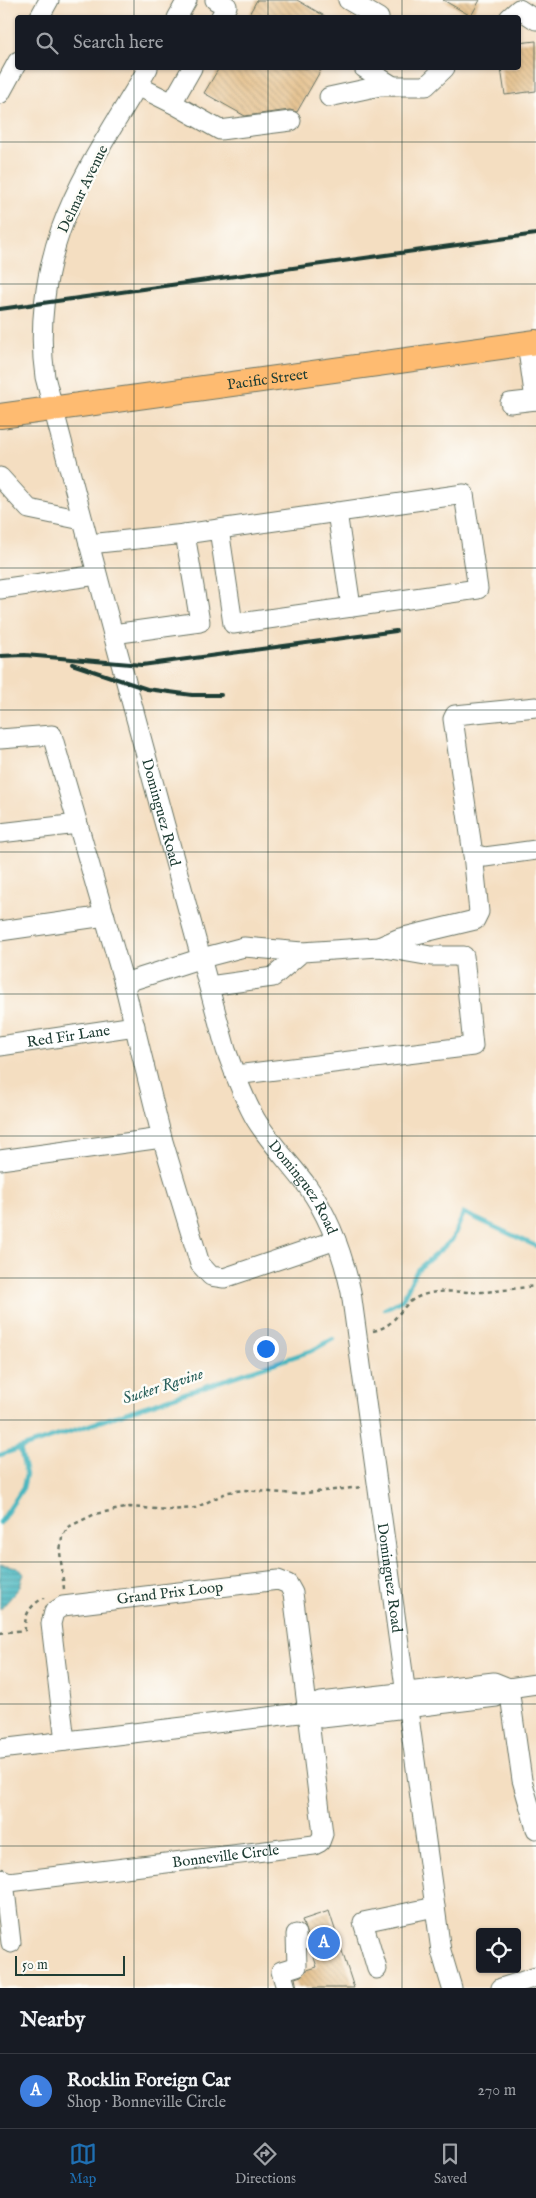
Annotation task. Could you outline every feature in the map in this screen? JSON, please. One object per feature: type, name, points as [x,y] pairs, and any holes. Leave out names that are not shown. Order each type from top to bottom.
[{"type":"main road","name":"Pacific Street","points":[[0,416],[531,342]]},
{"type":"street","points":[[41,15],[49,0]]},
{"type":"street","points":[[179,15],[187,0]]},
{"type":"street","points":[[350,0],[374,15]]},
{"type":"street","points":[[513,15],[520,9],[536,20]]},
{"type":"street","points":[[0,94],[15,66]]},
{"type":"street","name":"Delmar Avenue","points":[[53,409],[44,367],[43,332],[47,287],[61,230],[78,193],[147,70]]},
{"type":"street","points":[[172,103],[191,70]]},
{"type":"street","points":[[367,70],[393,86]]},
{"type":"street","points":[[329,97],[380,86],[426,86],[443,70]]},
{"type":"street","points":[[138,86],[220,130],[291,121]]},
{"type":"street","points":[[510,403],[536,400],[531,342]]},
{"type":"street","name":"Dominguez Road","points":[[53,409],[209,986],[235,1075],[256,1120],[308,1188],[336,1240],[351,1292],[441,1951],[452,1988]]},
{"type":"street","points":[[0,477],[29,508],[82,520]]},
{"type":"street","points":[[89,544],[185,534],[219,529],[337,512],[464,494],[478,589],[233,624],[219,529]]},
{"type":"street","points":[[337,512],[351,607]]},
{"type":"street","points":[[113,634],[200,622],[185,534]]},
{"type":"street","points":[[0,589],[97,575]]},
{"type":"street","points":[[379,946],[400,938],[475,920],[479,912],[473,854],[453,719],[455,715],[536,707]]},
{"type":"street","points":[[0,739],[52,735],[124,983],[162,1138],[200,1264],[211,1276],[224,1278],[336,1240]]},
{"type":"street","points":[[0,834],[78,824]]},
{"type":"street","points":[[473,854],[485,857],[536,850]]},
{"type":"street","points":[[0,931],[105,916]]},
{"type":"street","points":[[124,983],[202,958],[244,947],[302,952],[379,946],[431,956],[464,956],[473,1046],[235,1075]]},
{"type":"street","points":[[209,986],[273,977],[302,952]]},
{"type":"street","name":"Red Fir Lane","points":[[0,1046],[135,1026]]},
{"type":"street","points":[[0,1160],[162,1138]]},
{"type":"street","name":"Grand Prix Loop","points":[[65,1741],[51,1624],[54,1612],[64,1606],[278,1580],[288,1584],[293,1593],[308,1712]]},
{"type":"street","points":[[0,1749],[308,1712],[320,1702],[407,1700],[494,1682],[509,1688],[536,1684]]},
{"type":"street","points":[[509,1688],[522,1780],[536,1829]]},
{"type":"street","name":"Bonneville Circle","points":[[2,1879],[305,1846],[320,1842],[323,1834],[308,1712]]},
{"type":"street","points":[[2,1879],[11,1943]]},
{"type":"street","points":[[377,1969],[363,1922],[435,1907]]},
{"type":"street","points":[[286,1988],[281,1970],[297,1966],[296,1934]]},
{"type":"street","points":[[501,1988],[536,1977]]},
{"type":"path","points":[[357,1334],[379,1330],[394,1321],[405,1307],[418,1297],[444,1292],[482,1292],[536,1286]]},
{"type":"path","points":[[65,1596],[60,1552],[62,1537],[68,1527],[95,1514],[130,1507],[169,1510],[195,1508],[222,1494],[236,1491],[296,1494],[378,1484]]},
{"type":"path","points":[[0,1633],[25,1630],[24,1622],[28,1610],[48,1596]]},
{"type":"water","points":[[0,1564],[18,1567],[24,1574],[19,1588],[0,1610]]},
{"type":"building","points":[[257,0],[297,0],[323,15],[249,15]]},
{"type":"building","points":[[443,0],[480,0],[472,15]]},
{"type":"building","points":[[536,41],[536,91],[505,95],[501,70],[521,70],[521,43]]},
{"type":"building","points":[[218,70],[321,70],[297,112],[290,110],[245,116],[204,93]]},
{"type":"building","points":[[329,1911],[354,1988],[297,1988],[295,1978],[301,1976],[307,1970],[317,1967],[302,1920]]},
{"type":"waterway","name":"Sucker Ravine","points":[[385,1309],[402,1300],[417,1270],[452,1240],[464,1213],[536,1246]]},
{"type":"waterway","name":"Sucker Ravine","points":[[0,1455],[311,1351],[333,1339]]},
{"type":"waterway","points":[[0,1523],[23,1488],[26,1475],[20,1448]]},
{"type":"railway","points":[[0,309],[536,234]]},
{"type":"railway","points":[[0,656],[25,655],[142,665],[396,631]]},
{"type":"railway","points":[[72,664],[147,689],[192,695],[221,695]]},
{"type":"place","name":"Rocklin Foreign Car","points":[[324,1943]]}]
